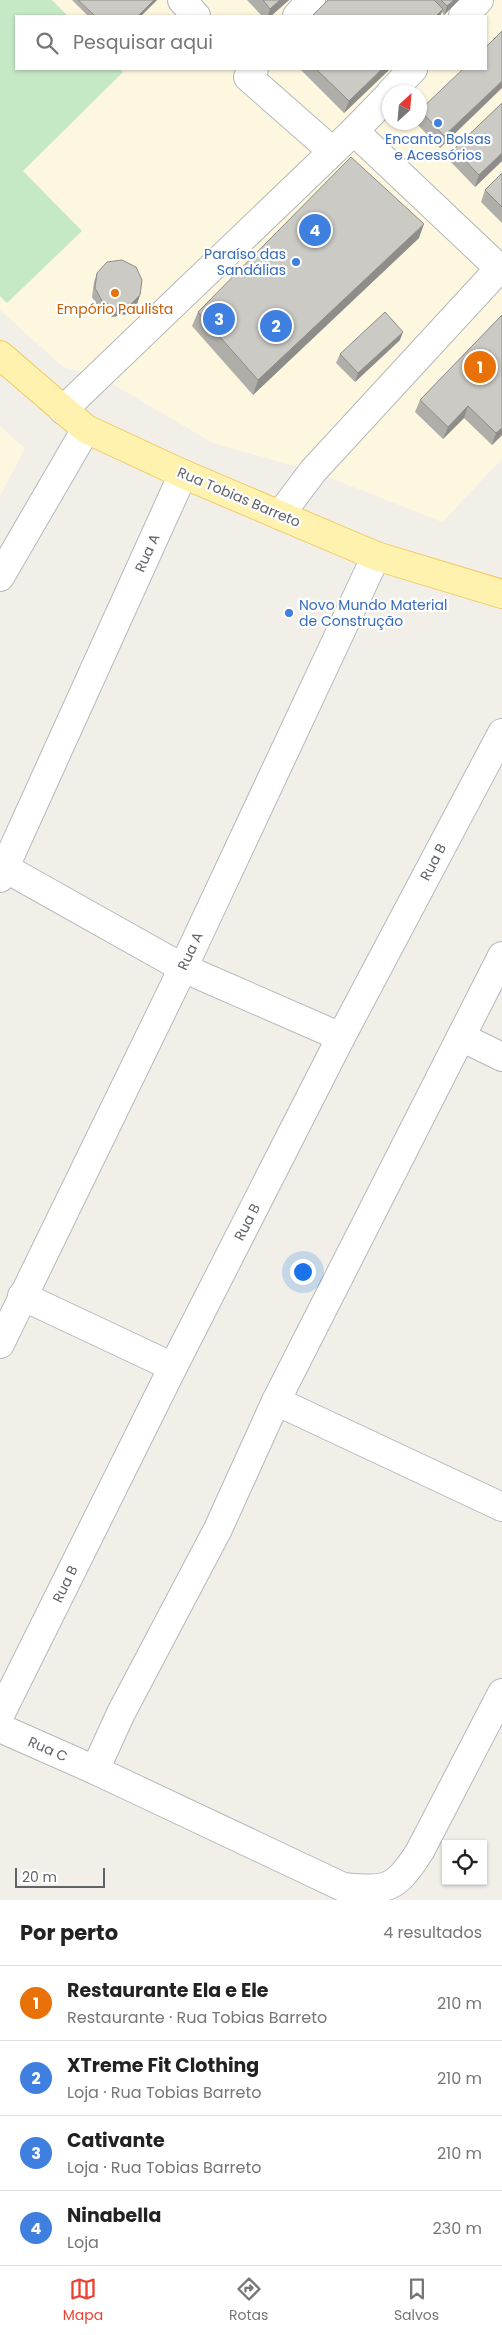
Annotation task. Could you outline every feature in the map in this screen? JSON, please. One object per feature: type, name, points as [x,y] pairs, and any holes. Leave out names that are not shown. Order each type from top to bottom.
[{"type":"main road","name":"Rua Tobias Barreto","points":[[0,355],[86,429],[183,474],[376,556],[502,594]]},
{"type":"street","points":[[182,0],[195,15]]},
{"type":"street","points":[[299,15],[311,0]]},
{"type":"street","points":[[465,15],[479,0]]},
{"type":"street","points":[[398,85],[412,70]]},
{"type":"street","points":[[248,72],[332,151]]},
{"type":"street","points":[[63,410],[382,101]]},
{"type":"street","points":[[280,515],[313,471],[501,270],[354,130]]},
{"type":"street","points":[[0,577],[86,429]]},
{"type":"street","name":"Rua A","points":[[2,873],[183,474]]},
{"type":"street","name":"Rua A","points":[[0,1344],[182,968],[376,556]]},
{"type":"street","name":"Rua B","points":[[0,1715],[173,1367],[341,1037],[502,733]]},
{"type":"street","points":[[2,873],[182,968],[341,1037]]},
{"type":"street","points":[[95,1770],[122,1713],[218,1529],[276,1401],[502,956]]},
{"type":"street","points":[[461,1037],[502,1057]]},
{"type":"street","points":[[22,1296],[173,1367]]},
{"type":"street","points":[[276,1401],[502,1507]]},
{"type":"street","name":"Rua C","points":[[0,1728],[95,1770],[343,1887],[376,1890],[394,1884],[400,1879],[420,1851],[502,1693]]},
{"type":"shaded area","points":[[0,0],[502,0],[502,459],[442,522],[313,471],[213,443],[99,376],[63,367],[0,310]]},
{"type":"shaded area","points":[[0,426],[25,448],[0,496]]},
{"type":"green space","points":[[0,0],[52,0],[67,15],[15,15],[15,70],[121,70],[123,72],[23,171],[82,231],[7,303],[0,296]]},
{"type":"building","points":[[78,0],[154,0],[139,15],[94,15]]},
{"type":"building","points":[[263,0],[280,0],[270,9]]},
{"type":"building","points":[[328,0],[434,0],[443,9],[437,15],[313,15]]},
{"type":"building","points":[[441,0],[454,0],[447,6]]},
{"type":"building","points":[[502,31],[502,81],[444,136],[427,118],[427,103],[462,70],[487,70],[487,46]]},
{"type":"building","points":[[317,70],[381,70],[349,101]]},
{"type":"building","points":[[502,103],[502,153],[479,175],[454,149]]},
{"type":"building","points":[[351,157],[424,224],[258,380],[198,312]]},
{"type":"building","points":[[502,173],[502,207],[485,190]]},
{"type":"building","name":"Empório Paulista","points":[[122,260],[136,267],[142,280],[140,295],[130,305],[115,308],[102,301],[95,288],[97,273],[107,262]]},
{"type":"building","points":[[385,312],[403,332],[358,373],[340,354]]},
{"type":"building","points":[[502,315],[502,428],[496,433],[468,406],[448,427],[420,400]]},
{"type":"place","name":"Encanto Bolsas e Acessórios","points":[[438,123]]},
{"type":"place","name":"Ninabella","points":[[315,230]]},
{"type":"place","name":"Paraíso das Sandálias","points":[[296,262]]},
{"type":"place","name":"Empório Paulista","points":[[115,293]]},
{"type":"place","name":"Cativante","points":[[219,319]]},
{"type":"place","name":"XTreme Fit Clothing","points":[[276,326]]},
{"type":"place","name":"Restaurante Ela e Ele","points":[[480,367]]},
{"type":"place","name":"Novo Mundo Material de Construção","points":[[289,613]]}]
